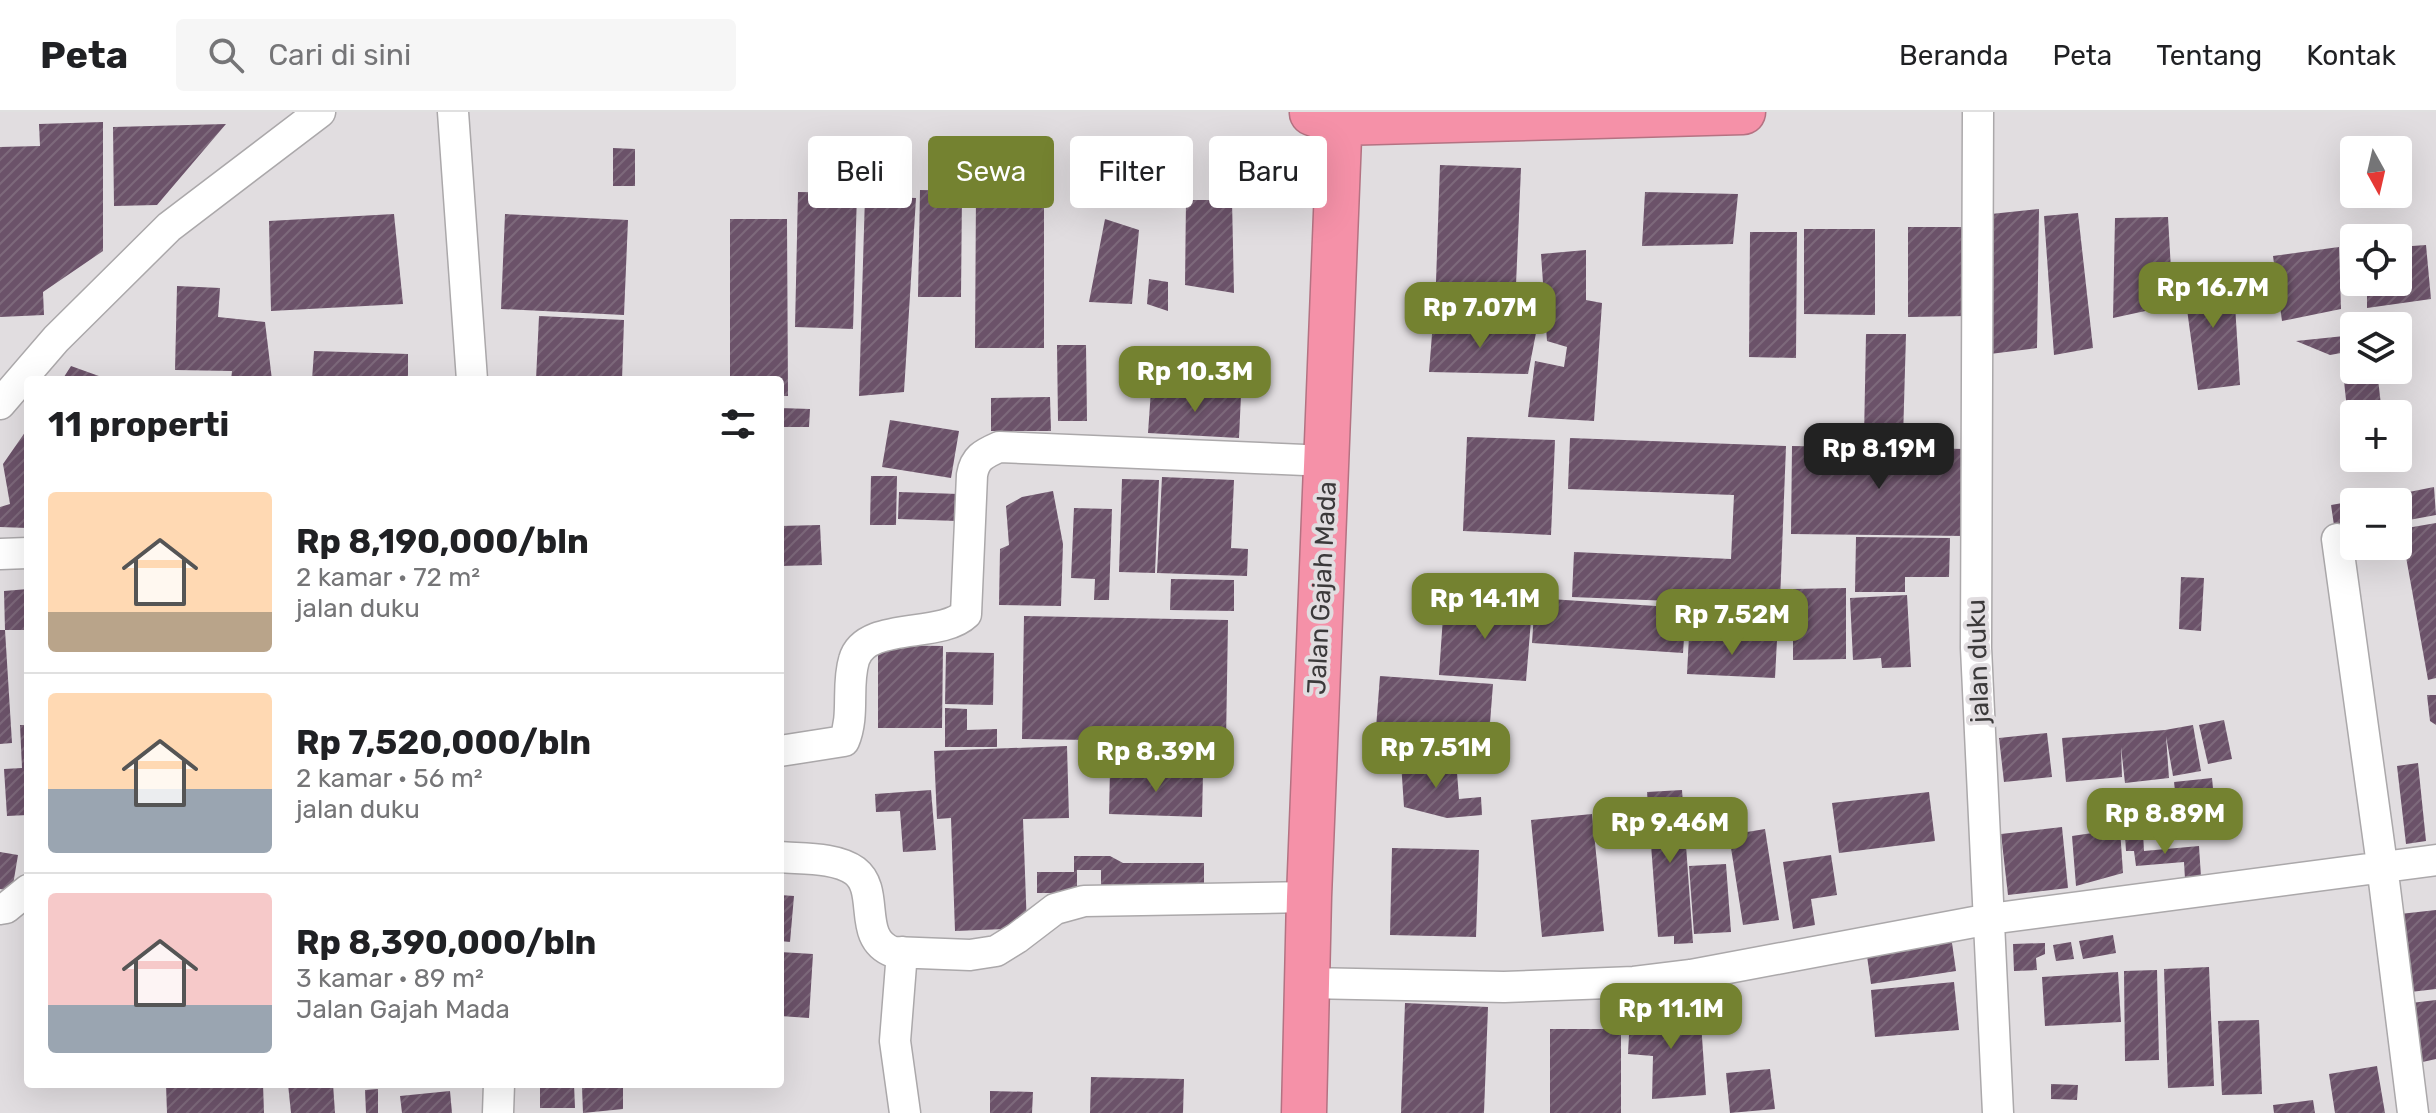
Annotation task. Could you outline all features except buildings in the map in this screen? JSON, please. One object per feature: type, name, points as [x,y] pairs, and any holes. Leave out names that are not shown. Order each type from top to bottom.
[{"type":"highway","points":[[1330,116],[1743,112]]},
{"type":"highway","name":"Jalan Gajah Mada","points":[[1304,1113],[1309,897],[1328,461],[1330,116]]},
{"type":"street","points":[[24,376],[56,339],[169,227],[320,112]]},
{"type":"street","points":[[453,112],[472,376]]},
{"type":"street","name":"jalan duku","points":[[1978,112],[1976,648],[1998,1113]]},
{"type":"street","points":[[0,404],[24,376]]},
{"type":"street","points":[[784,750],[844,741],[849,729],[854,660],[869,641],[959,621],[966,614],[972,475],[975,462],[984,453],[999,447],[1328,461]]},
{"type":"street","points":[[2337,539],[2413,1113]]},
{"type":"street","points":[[0,554],[24,553]]},
{"type":"street","points":[[784,857],[835,863],[855,871],[863,882],[875,938],[881,948],[902,952],[970,955],[996,951],[1055,909],[1084,901],[1309,897]]},
{"type":"street","points":[[1307,983],[1504,987],[1634,982],[1691,975],[1990,919],[2436,860]]},
{"type":"street","points":[[0,909],[6,908],[24,893]]},
{"type":"street","points":[[902,952],[895,1041],[905,1113]]},
{"type":"street","points":[[498,1113],[499,1088]]}]
